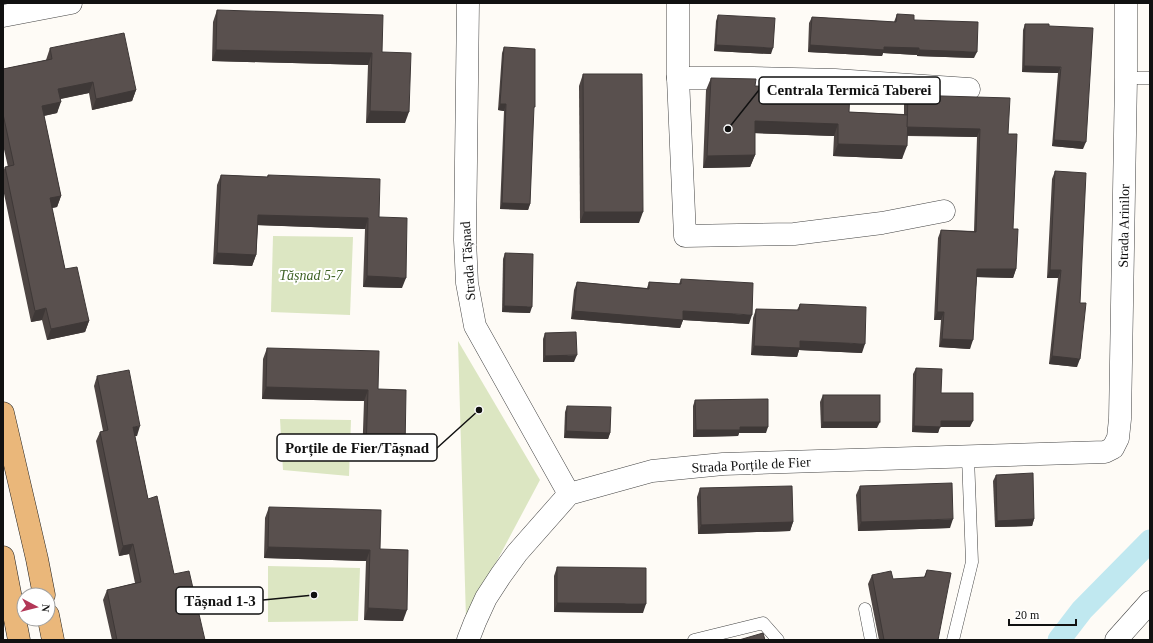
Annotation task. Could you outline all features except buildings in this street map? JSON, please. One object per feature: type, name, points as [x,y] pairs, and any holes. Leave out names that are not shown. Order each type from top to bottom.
[{"type":"main road","points":[[3,413],[42,587]]},
{"type":"main road","points":[[3,557],[19,640]]},
{"type":"main road","points":[[50,627],[53,640]]},
{"type":"street","points":[[3,16],[71,3]]},
{"type":"street","name":"Strada Tășnad","points":[[468,3],[465,240],[467,283],[475,326],[569,494]]},
{"type":"street","points":[[678,3],[678,78],[685,236],[794,234],[882,223],[944,211]]},
{"type":"street","name":"Strada Arinilor","points":[[1113,448],[1118,438],[1120,419],[1126,3]]},
{"type":"street","points":[[678,78],[834,80],[969,89]]},
{"type":"street","name":"Strada Porțile de Fier","points":[[569,494],[652,471],[723,464],[1105,452],[1113,448]]},
{"type":"street","points":[[468,640],[474,622],[486,598],[501,575],[517,553],[569,494]]},
{"type":"street","points":[[1116,640],[1150,602]]},
{"type":"lane","points":[[1126,78],[1150,78]]},
{"type":"lane","points":[[954,640],[972,562],[968,457]]},
{"type":"lane","points":[[865,609],[872,640]]},
{"type":"lane","points":[[694,640],[763,623],[778,640]]},
{"type":"green space","name":"Tășnad 5-7","points":[[273,236],[353,237],[350,315],[271,312]]},
{"type":"green space","points":[[458,341],[540,480],[466,619]]},
{"type":"green space","points":[[280,419],[351,420],[349,476],[283,470]]},
{"type":"green space","points":[[268,566],[360,568],[358,621],[268,622]]},
{"type":"waterway","points":[[1059,640],[1082,610],[1150,541]]},
{"type":"place","name":"Centrala Termică Taberei","points":[[728,129]]},
{"type":"place","name":"Porțile de Fier/Tășnad","points":[[479,410]]},
{"type":"place","name":"Tășnad 1-3","points":[[314,595]]}]
